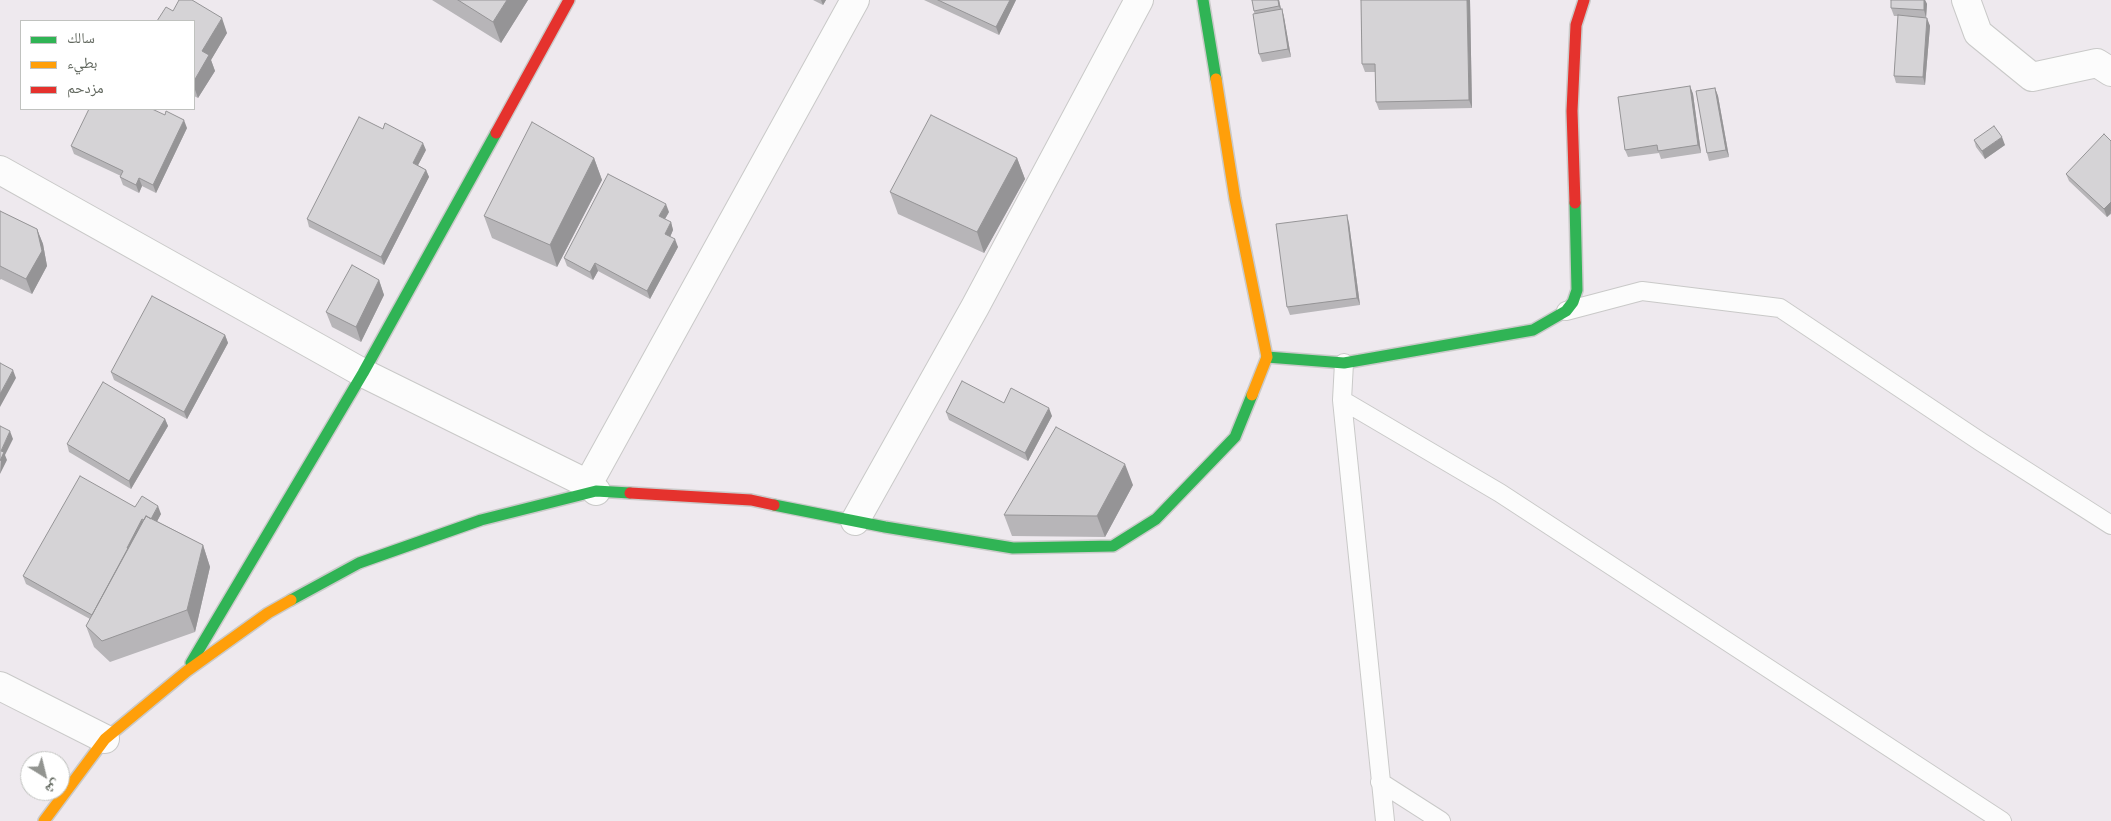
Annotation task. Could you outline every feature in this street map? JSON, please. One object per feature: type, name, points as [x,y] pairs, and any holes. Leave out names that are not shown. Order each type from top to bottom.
[{"type":"street","points":[[187,671],[363,373],[569,0]]},
{"type":"street","points":[[592,488],[854,0]]},
{"type":"street","points":[[855,521],[975,307],[1139,0]]},
{"type":"street","points":[[44,821],[105,739],[187,671],[268,613],[359,563],[481,520],[592,488],[751,500],[855,521],[1013,548],[1113,546],[1156,519],[1235,437],[1267,356],[1235,199],[1203,0]]},
{"type":"street","points":[[1267,356],[1344,363],[1533,330],[1566,311],[1573,302],[1577,290],[1572,111],[1576,25],[1584,0]]},
{"type":"street","points":[[1966,0],[1978,33],[2032,77],[2097,62],[2111,72]]},
{"type":"street","points":[[0,170],[363,373],[592,488]]},
{"type":"street","points":[[0,686],[105,739]]},
{"type":"lane","points":[[1566,311],[1642,291],[1780,308],[1981,442],[2111,525]]},
{"type":"lane","points":[[1344,363],[1342,400],[1385,821]]},
{"type":"lane","points":[[1342,400],[1500,493],[2002,821]]},
{"type":"lane","points":[[1380,782],[1441,821]]},
{"type":"building","points":[[179,0],[192,0],[222,18],[202,51],[209,55],[195,79],[195,20],[158,20],[166,7],[173,11]]},
{"type":"building","points":[[458,0],[507,0],[493,22]]},
{"type":"building","points":[[938,0],[1010,0],[996,27]]},
{"type":"building","points":[[1252,0],[1278,0],[1279,6],[1254,11]]},
{"type":"building","points":[[1361,0],[1467,0],[1469,100],[1376,102],[1375,64],[1362,64]]},
{"type":"building","points":[[1891,0],[1924,0],[1924,10],[1891,8]]},
{"type":"building","points":[[1282,9],[1288,49],[1259,54],[1253,14]]},
{"type":"building","points":[[1898,15],[1927,18],[1923,77],[1894,76]]},
{"type":"building","points":[[1690,86],[1698,145],[1658,151],[1657,145],[1625,150],[1618,97]]},
{"type":"building","points":[[1715,88],[1726,150],[1707,153],[1696,91]]},
{"type":"building","points":[[89,110],[154,110],[165,115],[166,111],[184,120],[153,185],[139,178],[136,185],[120,177],[123,171],[71,146]]},
{"type":"building","points":[[931,115],[1017,158],[977,232],[890,192]]},
{"type":"building","points":[[359,117],[383,129],[385,123],[423,143],[413,163],[426,170],[381,257],[307,219]]},
{"type":"building","points":[[532,122],[594,158],[550,245],[484,216]]},
{"type":"building","points":[[1994,126],[2002,137],[1982,151],[1974,140]]},
{"type":"building","points":[[2104,134],[2111,141],[2111,202],[2104,209],[2066,174]]},
{"type":"building","points":[[608,174],[666,204],[659,216],[671,222],[665,234],[675,239],[647,291],[595,263],[590,272],[564,258]]},
{"type":"building","points":[[0,211],[37,229],[42,251],[26,279],[0,266]]},
{"type":"building","points":[[1347,215],[1357,298],[1287,307],[1276,224]]},
{"type":"building","points":[[352,265],[379,280],[356,327],[326,312]]},
{"type":"building","points":[[152,296],[225,335],[184,412],[111,372]]},
{"type":"building","points":[[0,363],[13,370],[0,394]]},
{"type":"building","points":[[962,381],[1004,403],[1011,388],[1049,408],[1025,453],[946,412]]},
{"type":"building","points":[[103,382],[165,419],[129,481],[67,444]]},
{"type":"building","points":[[0,426],[10,431],[1,451],[4,452],[0,461]]},
{"type":"building","points":[[1056,427],[1125,464],[1097,516],[1004,515]]},
{"type":"building","points":[[80,476],[135,507],[142,496],[158,506],[151,519],[146,516],[144,520],[142,519],[92,615],[23,576]]},
{"type":"building","points":[[146,516],[203,545],[187,610],[102,641],[86,626]]},
{"type":"traffic: fast","points":[[1203,0],[1216,79]]},
{"type":"traffic: fast","points":[[191,663],[363,373],[496,133]]},
{"type":"traffic: fast","points":[[1267,357],[1344,363],[1533,330],[1566,311],[1573,302],[1577,290],[1575,203]]},
{"type":"traffic: fast","points":[[774,505],[885,527],[1013,548],[1113,546],[1156,519],[1235,437],[1252,395]]},
{"type":"traffic: fast","points":[[291,600],[359,563],[481,520],[596,491],[630,493]]},
{"type":"traffic: slow","points":[[1216,79],[1235,199],[1267,357],[1252,395]]},
{"type":"traffic: slow","points":[[44,821],[105,739],[187,671],[268,613],[291,600]]},
{"type":"traffic: jam","points":[[496,133],[569,0]]},
{"type":"traffic: jam","points":[[1575,203],[1572,111],[1576,25],[1584,0]]},
{"type":"traffic: jam","points":[[630,493],[751,500],[774,505]]}]
